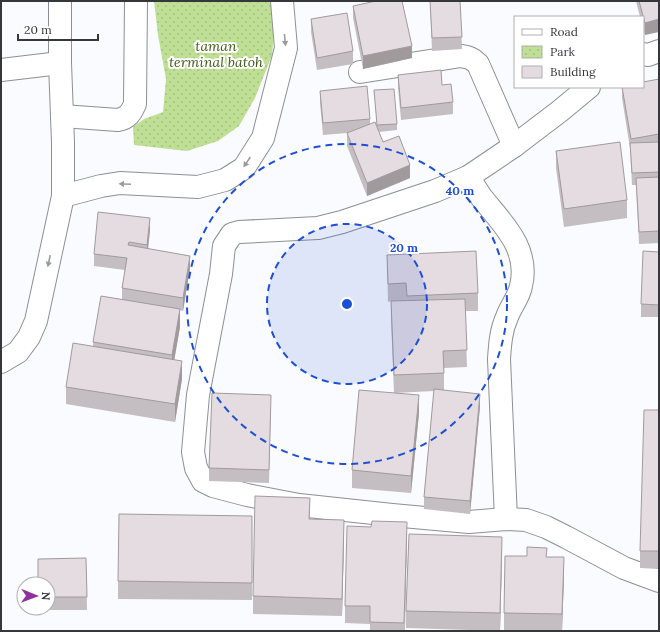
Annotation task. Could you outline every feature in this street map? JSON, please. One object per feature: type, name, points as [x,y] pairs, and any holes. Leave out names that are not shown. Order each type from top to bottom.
[{"type":"street","points":[[1,362],[18,352],[29,338],[36,321],[62,196],[63,143],[60,62],[60,1]]},
{"type":"street","points":[[62,116],[118,120],[124,119],[133,110],[135,104],[136,1]]},
{"type":"street","points":[[62,196],[101,186],[120,183],[198,187],[225,180],[244,168],[263,138],[286,48],[282,1]]},
{"type":"street","points":[[644,54],[648,55],[659,51]]},
{"type":"street","points":[[360,72],[461,56],[473,59],[478,64],[514,146]]},
{"type":"street","points":[[1,70],[60,62]]},
{"type":"street","points":[[588,88],[514,146],[468,177],[435,191],[342,222],[318,228],[238,232],[232,234],[224,246],[221,274],[198,395],[193,452],[196,468],[203,481],[213,486],[247,495],[299,505],[392,516],[468,522],[506,519],[526,520],[546,527],[624,568],[659,581]]},
{"type":"street","points":[[468,177],[482,198],[511,234],[519,250],[523,268],[521,287],[507,316],[501,336],[499,358],[506,519]]},
{"type":"green space","name":"taman terminal batoh","points":[[154,1],[271,1],[274,33],[272,55],[255,98],[239,126],[218,141],[187,151],[134,145],[133,127],[144,119],[163,112],[166,79],[158,35]]},
{"type":"building","points":[[376,1],[402,1],[412,46],[363,56],[353,6]]},
{"type":"building","points":[[430,1],[460,1],[462,37],[432,38]]},
{"type":"building","points":[[639,1],[659,1],[659,19],[645,23]]},
{"type":"building","points":[[347,13],[353,51],[317,58],[311,19]]},
{"type":"building","points":[[441,70],[442,85],[451,84],[453,102],[401,108],[398,75]]},
{"type":"building","points":[[659,79],[659,134],[631,139],[622,88],[644,88],[644,82]]},
{"type":"building","points":[[367,86],[370,119],[323,123],[320,91]]},
{"type":"building","points":[[394,89],[397,124],[377,125],[374,90]]},
{"type":"building","points":[[375,122],[383,142],[399,136],[410,165],[367,183],[347,133]]},
{"type":"building","points":[[620,142],[627,200],[564,209],[556,151]]},
{"type":"building","points":[[659,142],[659,172],[632,173],[630,143]]},
{"type":"building","points":[[659,177],[659,231],[639,232],[636,178]]},
{"type":"building","points":[[98,212],[150,218],[147,245],[129,242],[128,245],[190,256],[183,298],[122,288],[127,258],[94,254]]},
{"type":"building","points":[[476,251],[478,293],[407,296],[406,283],[388,284],[387,255]]},
{"type":"building","points":[[643,251],[659,252],[659,305],[641,304]]},
{"type":"building","points":[[101,296],[180,309],[172,355],[93,342]]},
{"type":"building","points":[[465,299],[467,350],[443,351],[444,373],[394,375],[391,301]]},
{"type":"building","points":[[73,343],[182,361],[175,404],[66,387]]},
{"type":"building","points":[[434,389],[480,394],[470,501],[424,497]]},
{"type":"building","points":[[359,390],[419,395],[411,476],[352,470]]},
{"type":"building","points":[[212,393],[271,395],[269,470],[209,468]]},
{"type":"building","points":[[644,410],[659,410],[659,551],[640,551]]},
{"type":"building","points":[[255,496],[310,498],[309,519],[344,520],[342,599],[253,596]]},
{"type":"building","points":[[119,514],[252,516],[252,583],[118,581]]},
{"type":"building","points":[[372,521],[407,522],[404,623],[370,622],[370,606],[345,606],[347,526],[371,527]]},
{"type":"building","points":[[409,534],[502,537],[500,613],[406,611]]},
{"type":"building","points":[[527,547],[547,548],[546,557],[564,557],[562,614],[504,613],[505,556],[527,556]]},
{"type":"building","points":[[86,558],[87,597],[56,597],[56,576],[38,576],[38,559]]}]
